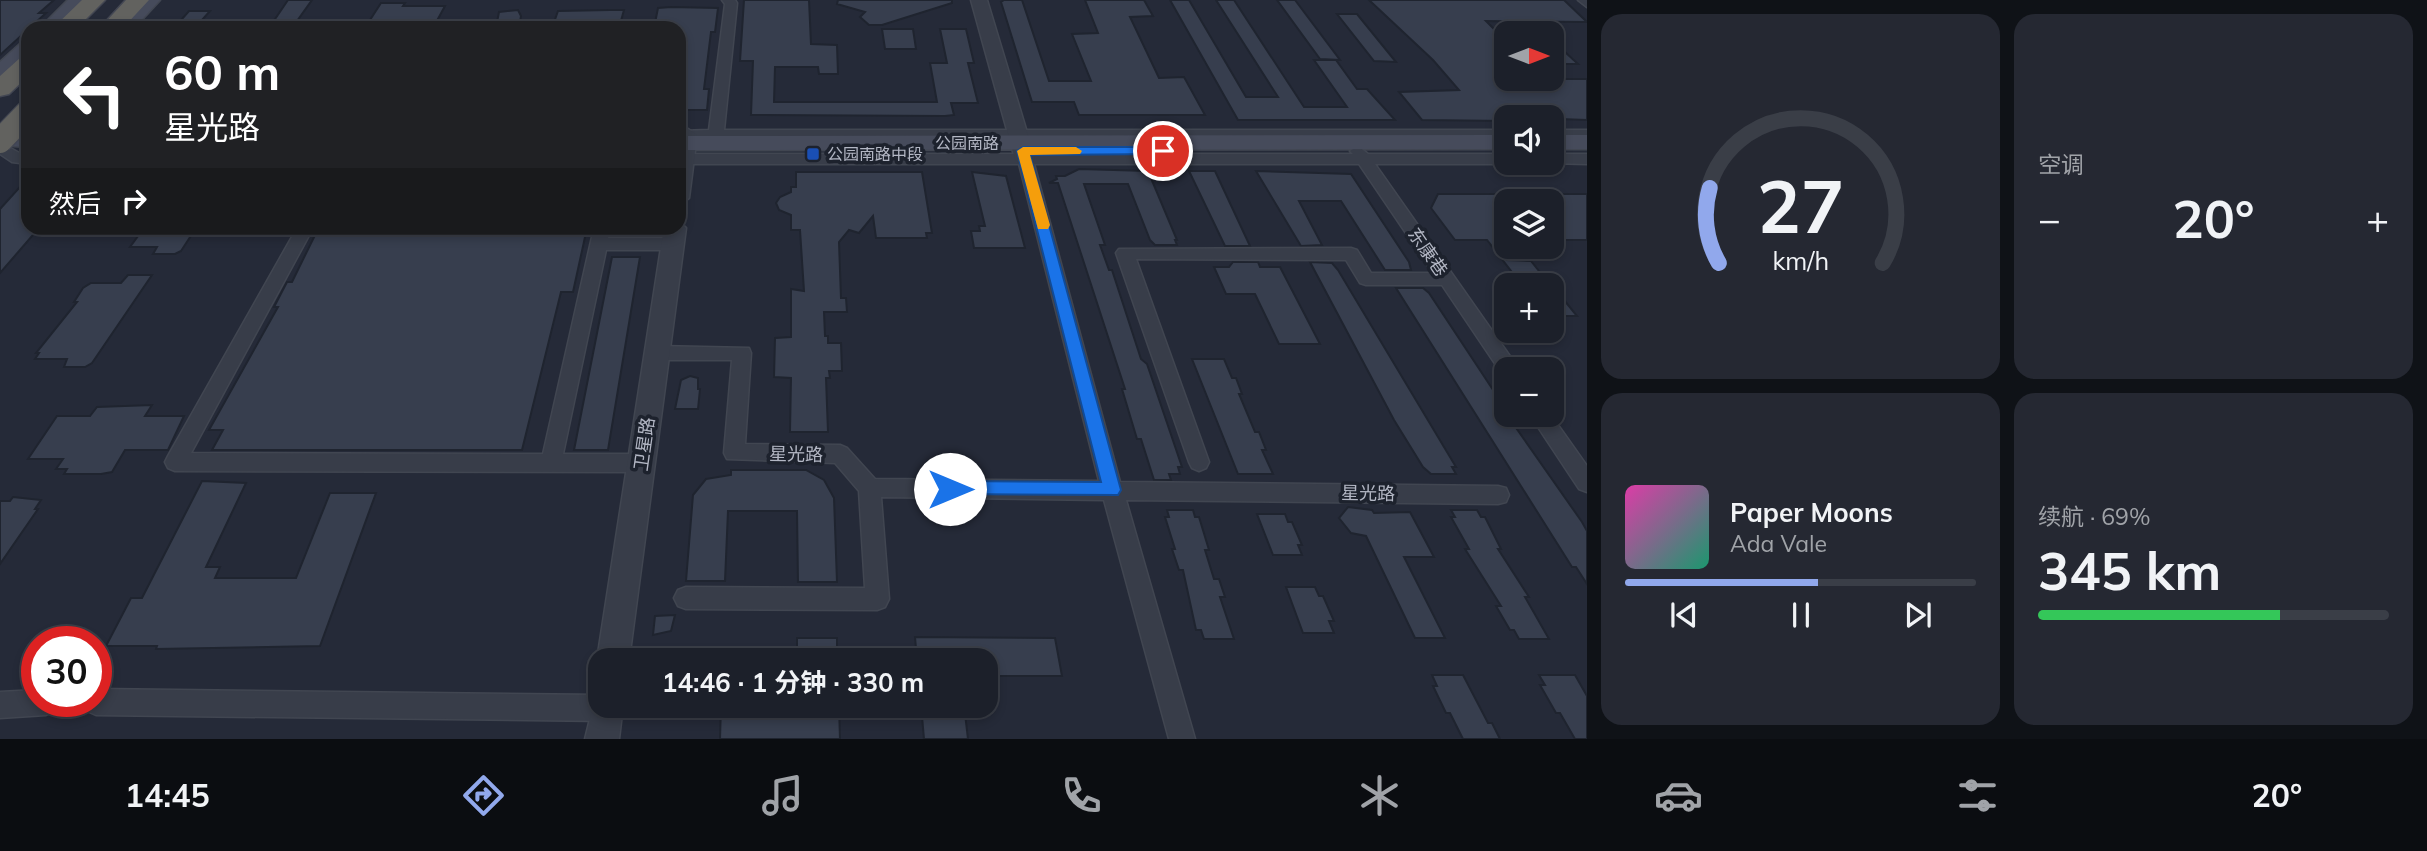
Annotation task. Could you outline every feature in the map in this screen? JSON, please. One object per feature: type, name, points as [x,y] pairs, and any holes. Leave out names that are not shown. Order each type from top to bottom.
[{"type":"highway","points":[[71,21],[93,0]]},
{"type":"highway","points":[[118,21],[138,0]]},
{"type":"highway","points":[[0,89],[21,70]]},
{"type":"highway","points":[[13,143],[21,127]]},
{"type":"main road","points":[[56,21],[79,0]]},
{"type":"main road","points":[[131,21],[151,0]]},
{"type":"main road","points":[[0,73],[21,54]]},
{"type":"main road","name":"公园南路","points":[[686,146],[715,139],[1022,147]]},
{"type":"main road","name":"公园南路","points":[[686,147],[1355,147],[1494,142]]},
{"type":"main road","points":[[1564,142],[1587,142]]},
{"type":"main road","name":"公园南路","points":[[1355,147],[1494,152]]},
{"type":"main road","points":[[1564,152],[1587,152]]},
{"type":"street","points":[[715,139],[731,3],[728,0]]},
{"type":"street","points":[[979,0],[1022,147],[1112,490],[1182,739]]},
{"type":"street","points":[[1564,134],[1587,134]]},
{"type":"street","points":[[1355,147],[1494,135]]},
{"type":"street","points":[[13,143],[17,159],[21,159]]},
{"type":"street","points":[[1355,147],[1494,158]]},
{"type":"street","name":"东康巷","points":[[1355,147],[1501,357]]},
{"type":"street","points":[[1564,159],[1587,159]]},
{"type":"street","points":[[300,235],[175,462],[642,463]]},
{"type":"street","points":[[551,463],[601,236],[674,236]]},
{"type":"street","name":"卫星路","points":[[615,648],[674,236]]},
{"type":"street","points":[[1199,462],[1125,253],[1351,254],[1366,279],[1447,279]]},
{"type":"street","name":"星光路","points":[[657,353],[742,352],[734,453],[840,454],[870,488],[1498,495]]},
{"type":"street","points":[[1548,427],[1587,483]]},
{"type":"street","points":[[686,598],[877,599],[870,488]]},
{"type":"street","points":[[112,702],[588,716]]},
{"type":"street","points":[[0,705],[21,704]]},
{"type":"building","points":[[0,0],[54,0],[39,13],[46,13],[37,21],[21,21],[21,36],[0,55]]},
{"type":"building","points":[[288,0],[312,0],[297,21],[274,21]]},
{"type":"building","points":[[744,0],[809,0],[811,44],[837,45],[838,74],[819,74],[818,67],[775,67],[774,102],[937,102],[930,63],[947,63],[940,29],[966,29],[974,63],[968,63],[978,103],[951,103],[954,115],[945,116],[751,115],[753,61],[740,61]]},
{"type":"building","points":[[838,0],[952,0],[952,3],[882,25],[869,25],[860,17],[865,12],[837,4]]},
{"type":"building","points":[[1022,0],[1049,81],[1091,81],[1072,34],[1098,33],[1085,0],[1144,0],[1153,16],[1130,17],[1159,78],[1184,77],[1205,115],[1079,115],[1074,102],[1032,102],[1001,2]]},
{"type":"building","points":[[1170,0],[1189,0],[1246,97],[1278,97],[1216,0],[1234,0],[1304,107],[1347,107],[1314,60],[1336,60],[1357,89],[1367,89],[1395,120],[1238,120]]},
{"type":"building","points":[[1277,0],[1295,0],[1340,60],[1320,59]]},
{"type":"building","points":[[1369,0],[1564,0],[1587,22],[1486,21],[1494,29],[1494,91],[1564,91],[1564,79],[1587,79],[1587,120],[1564,119],[1564,105],[1494,105],[1494,121],[1422,120],[1399,92],[1459,90],[1433,60]]},
{"type":"building","points":[[381,3],[445,6],[437,21],[370,20]]},
{"type":"building","points":[[658,8],[718,8],[715,32],[711,32],[704,89],[709,89],[707,110],[686,110],[686,21],[655,21]]},
{"type":"building","points":[[518,10],[520,21],[497,21],[499,12]]},
{"type":"building","points":[[624,10],[621,21],[554,21],[558,11]]},
{"type":"building","points":[[189,11],[210,11],[201,21],[180,21]]},
{"type":"building","points":[[1337,14],[1357,14],[1396,62],[1374,61]]},
{"type":"building","points":[[882,29],[913,29],[916,49],[885,49]]},
{"type":"building","points":[[1564,51],[1578,64],[1564,64]]},
{"type":"building","points":[[1079,169],[1148,171],[1177,240],[1177,245],[1155,245],[1150,240],[1128,184],[1084,184],[1105,245],[1100,245],[1109,270],[1112,270],[1141,359],[1147,364],[1182,467],[1178,467],[1180,474],[1169,474],[1171,480],[1154,480],[1141,439],[1137,439],[1122,389],[1125,389],[1058,183],[1049,183],[1057,179],[1056,176],[1065,176]]},
{"type":"building","points":[[1189,171],[1215,171],[1250,246],[1225,246]]},
{"type":"building","points":[[1256,171],[1351,174],[1409,262],[1411,270],[1385,270],[1341,201],[1299,201],[1322,245],[1301,246]]},
{"type":"building","points":[[796,172],[922,172],[932,233],[926,233],[927,238],[876,238],[873,216],[859,233],[849,230],[839,242],[841,298],[846,298],[847,312],[824,312],[828,343],[841,343],[842,371],[829,371],[830,378],[826,378],[828,432],[790,432],[791,378],[774,377],[775,338],[791,337],[791,289],[804,291],[800,230],[791,230],[791,215],[779,210],[776,203],[780,197],[791,192],[791,187],[796,187]]},
{"type":"building","points":[[972,172],[1006,176],[1025,248],[974,248],[971,231],[980,231],[979,226],[985,226]]},
{"type":"building","points":[[21,186],[21,235],[33,235],[0,273],[0,209]]},
{"type":"building","points":[[1438,194],[1494,194],[1494,249],[1487,240],[1455,240],[1431,208]]},
{"type":"building","points":[[1564,194],[1587,194],[1587,240],[1564,240]]},
{"type":"building","points":[[139,235],[191,235],[181,251],[175,254],[153,254],[157,247],[130,247]]},
{"type":"building","points":[[315,235],[585,235],[573,292],[561,292],[522,450],[212,450],[223,430],[209,430],[278,307],[274,307],[287,282],[292,282]]},
{"type":"building","points":[[612,257],[640,257],[608,450],[574,450]]},
{"type":"building","points":[[1502,259],[1531,261],[1540,273],[1513,273]]},
{"type":"building","points":[[1233,262],[1258,262],[1260,267],[1280,267],[1320,344],[1279,344],[1255,294],[1226,294],[1214,267],[1229,267]]},
{"type":"building","points":[[1310,262],[1332,263],[1338,270],[1456,467],[1452,467],[1456,474],[1431,474],[1423,467],[1394,420]]},
{"type":"building","points":[[128,275],[152,275],[92,363],[85,367],[64,367],[67,359],[35,359],[39,353],[36,353],[77,302],[74,302],[83,288],[91,283],[121,283]]},
{"type":"building","points":[[1396,288],[1423,288],[1429,293],[1494,391],[1494,427],[1515,427],[1582,522],[1587,531],[1587,584],[1576,567],[1572,567]]},
{"type":"building","points":[[1564,300],[1577,316],[1564,316]]},
{"type":"building","points":[[1192,359],[1224,359],[1232,378],[1236,378],[1242,394],[1239,394],[1255,432],[1259,432],[1266,450],[1262,450],[1273,474],[1238,474]]},
{"type":"building","points":[[690,376],[698,378],[698,409],[675,409],[681,380]]},
{"type":"building","points":[[152,405],[145,416],[184,416],[168,450],[125,450],[112,472],[101,474],[64,474],[67,469],[56,469],[63,459],[28,459],[57,416],[90,416],[97,407]]},
{"type":"building","points":[[731,470],[806,470],[824,480],[834,498],[837,582],[798,582],[797,511],[728,511],[725,581],[686,581],[693,495],[706,479],[731,475]]},
{"type":"building","points":[[202,481],[246,483],[206,567],[220,567],[215,578],[296,578],[330,493],[376,493],[320,646],[156,649],[157,646],[112,646],[112,634],[131,598],[142,598]]},
{"type":"building","points":[[13,497],[41,500],[35,509],[38,509],[0,564],[0,501],[10,501]]},
{"type":"building","points":[[1348,507],[1372,510],[1374,513],[1410,512],[1434,557],[1404,557],[1445,638],[1415,638],[1366,536],[1351,533],[1339,518]]},
{"type":"building","points":[[1167,510],[1193,510],[1195,517],[1199,517],[1209,550],[1205,550],[1214,579],[1219,579],[1225,597],[1220,597],[1234,639],[1204,639],[1201,630],[1196,630],[1183,570],[1179,570],[1172,549],[1175,549],[1165,517],[1169,517]]},
{"type":"building","points":[[1451,510],[1477,510],[1481,517],[1485,517],[1501,549],[1498,549],[1529,597],[1525,597],[1549,639],[1519,639],[1514,630],[1510,630],[1496,606],[1501,606],[1465,549],[1469,549],[1451,517],[1455,517]]},
{"type":"building","points":[[1257,514],[1285,514],[1288,522],[1292,522],[1302,545],[1298,545],[1302,555],[1273,555]]},
{"type":"building","points":[[1286,587],[1315,587],[1319,596],[1323,596],[1334,621],[1329,621],[1334,633],[1303,633]]},
{"type":"building","points":[[675,615],[671,631],[653,635],[655,616]]},
{"type":"building","points":[[915,637],[1055,638],[1062,676],[998,676],[998,648],[916,648]]},
{"type":"building","points":[[797,638],[837,638],[837,648],[797,648]]},
{"type":"building","points":[[1432,675],[1463,675],[1488,723],[1492,723],[1500,739],[1463,739],[1450,713],[1446,713],[1433,686],[1437,686]]},
{"type":"building","points":[[1539,675],[1575,675],[1587,696],[1587,739],[1575,739],[1540,685],[1545,685]]},
{"type":"building","points":[[721,718],[839,718],[840,739],[720,739]]},
{"type":"building","points":[[922,718],[966,718],[968,739],[924,739]]},
{"type":"slow traffic","points":[[1043,225],[1023,151],[1076,151]]},
{"type":"place","name":"公园南路中段","points":[[813,154]]},
{"type":"route","points":[[950,489],[1112,490],[1023,151],[1163,151]]}]
